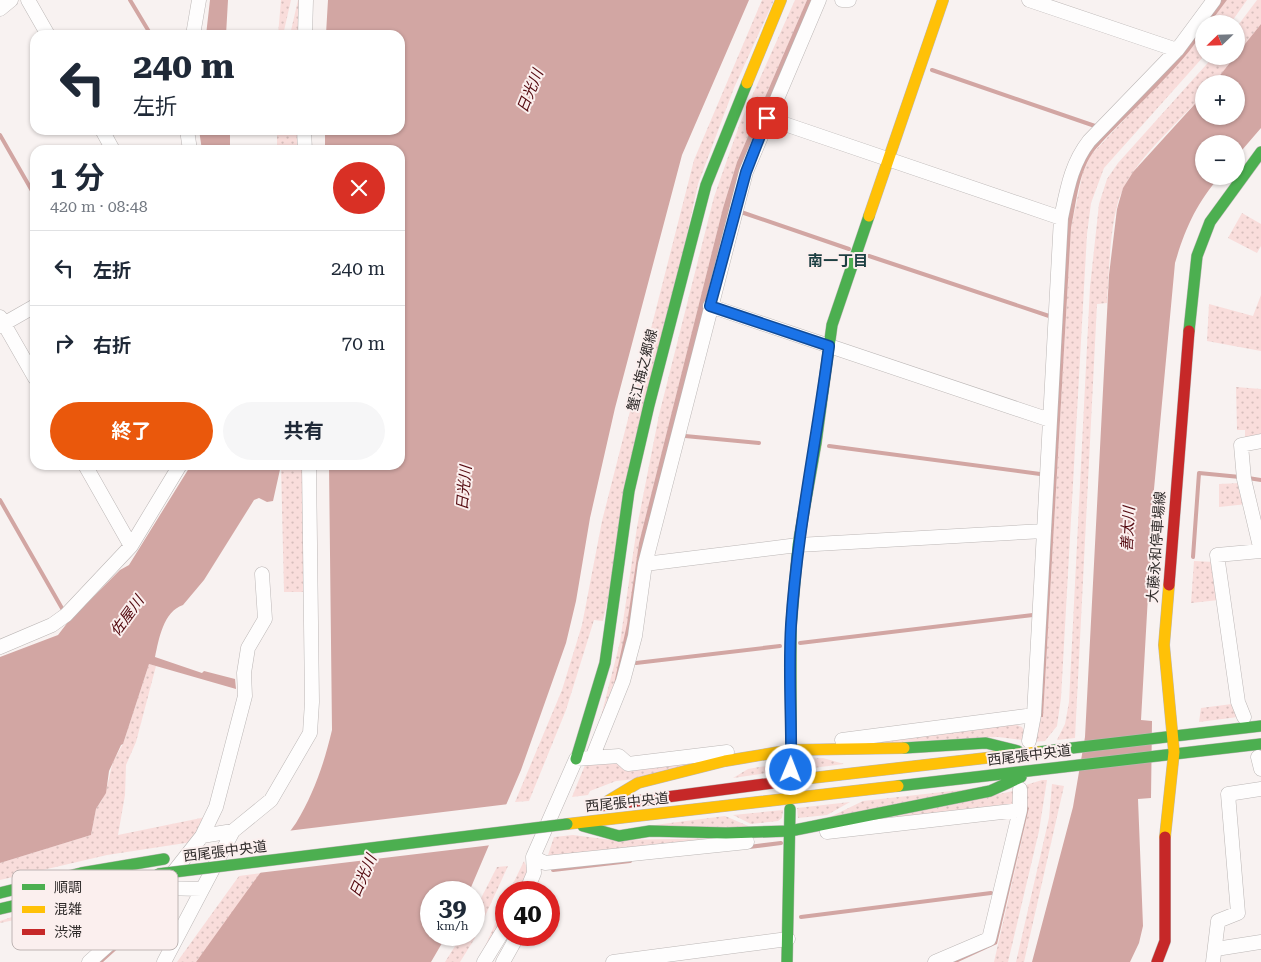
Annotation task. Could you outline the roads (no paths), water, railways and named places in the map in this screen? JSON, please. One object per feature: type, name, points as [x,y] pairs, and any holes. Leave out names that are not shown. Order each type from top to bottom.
[{"type":"main road","name":"蟹江梅之郷線","points":[[576,759],[605,663],[631,481],[706,185],[781,0]]},
{"type":"main road","points":[[791,770],[791,627],[798,545],[816,443],[832,325],[943,0]]},
{"type":"main road","name":"大藤永和停車場線","points":[[1157,962],[1165,932],[1166,830],[1174,752],[1164,646],[1192,288],[1197,256],[1210,222],[1261,152]]},
{"type":"main road","name":"西尾張中央道","points":[[791,749],[725,761],[638,783],[595,806],[1030,748],[1064,750],[1261,726]]},
{"type":"main road","points":[[791,749],[908,748],[986,743],[1030,748]]},
{"type":"main road","name":"西尾張中央道","points":[[178,876],[572,823],[756,804],[1174,752],[1260,756]]},
{"type":"main road","points":[[572,823],[588,829],[619,836],[650,831],[726,833],[790,831],[813,828],[990,791],[1040,769]]},
{"type":"main road","points":[[787,962],[790,810]]},
{"type":"main road","points":[[543,813],[563,811]]},
{"type":"main road","name":"西尾張中央道","points":[[98,870],[232,850]]},
{"type":"street","points":[[0,9],[11,0]]},
{"type":"street","points":[[28,0],[45,30]]},
{"type":"street","points":[[194,30],[199,0]]},
{"type":"street","points":[[305,30],[306,0]]},
{"type":"street","points":[[592,758],[623,681],[635,636],[645,564],[746,172],[767,118],[819,0]]},
{"type":"street","points":[[842,0],[849,0]]},
{"type":"street","points":[[1030,0],[1177,50]]},
{"type":"street","points":[[1030,748],[1034,715],[1061,218],[1069,180],[1078,155],[1177,50],[1214,0]]},
{"type":"street","points":[[767,118],[1061,218]]},
{"type":"street","points":[[710,306],[1050,420]]},
{"type":"street","points":[[30,308],[1,322],[30,370]]},
{"type":"street","points":[[1244,717],[1238,702],[1217,555],[1261,551],[1244,479],[1241,445],[1261,441]]},
{"type":"street","points":[[88,470],[131,546]]},
{"type":"street","points":[[0,647],[52,625],[66,615],[131,546],[177,470]]},
{"type":"street","points":[[178,935],[233,831],[258,813],[271,800],[310,733],[312,702],[309,470]]},
{"type":"street","points":[[645,564],[798,545],[1044,531]]},
{"type":"street","points":[[162,870],[202,836],[216,807],[245,696],[244,673],[248,648],[265,619],[262,574]]},
{"type":"street","points":[[531,881],[576,759],[620,756],[628,764],[762,748],[780,752],[1034,715]]},
{"type":"street","points":[[935,962],[989,939],[1020,810],[1020,789]]},
{"type":"street","points":[[1261,789],[1228,794],[1238,913],[1218,921],[1214,956],[1261,942]]},
{"type":"street","points":[[813,828],[830,832],[1020,810]]},
{"type":"street","points":[[202,836],[233,831]]},
{"type":"street","points":[[539,860],[748,842],[790,831]]},
{"type":"street","points":[[537,881],[539,860]]},
{"type":"street","points":[[178,884],[202,889]]},
{"type":"street","points":[[613,962],[788,939]]},
{"type":"street","points":[[484,962],[495,944]]},
{"type":"street","points":[[503,962],[512,946]]},
{"type":"street","points":[[89,962],[102,950]]},
{"type":"street","points":[[164,962],[170,950]]},
{"type":"water","points":[[210,0],[228,0],[226,30],[207,30]]},
{"type":"water","name":"日光川","points":[[328,0],[749,0],[682,155],[615,408],[590,518],[576,601],[566,643],[521,770],[474,881],[420,881],[420,946],[440,946],[431,962],[196,962],[296,823],[313,789],[329,743],[332,730],[329,470],[405,470],[405,145],[325,145],[325,135],[405,135],[405,30],[326,30]]},
{"type":"water","points":[[807,0],[815,0],[743,165],[619,684],[614,684],[627,624],[639,543],[723,208],[737,162]]},
{"type":"water","points":[[1220,0],[1227,0],[1216,15],[1207,15]]},
{"type":"water","name":"善太川","points":[[1261,24],[1261,128],[1245,147],[1245,135],[1195,135],[1195,185],[1213,185],[1192,217],[1175,263],[1154,489],[1141,720],[1152,721],[1151,798],[1138,799],[1143,926],[1139,943],[1130,962],[1032,962],[1073,807],[1085,737],[1109,275],[1117,209],[1123,188],[1133,172],[1195,104],[1195,125],[1245,125],[1245,75],[1220,75],[1228,65],[1245,65],[1245,44]]},
{"type":"water","points":[[1195,29],[1195,43],[1189,51],[1092,154],[1087,162],[1076,200],[1071,228],[1043,717],[1039,717],[1066,221],[1074,182],[1085,154]]},
{"type":"water","points":[[200,135],[230,135],[230,145],[201,145]]},
{"type":"water","name":"佐屋川","points":[[188,470],[280,470],[273,501],[267,502],[259,498],[254,500],[204,580],[183,605],[176,609],[166,620],[160,634],[155,657],[202,673],[204,671],[235,679],[236,689],[149,664],[123,744],[109,771],[106,793],[96,809],[91,835],[0,863],[0,657],[58,635],[68,622],[120,570],[129,565]]},
{"type":"water","points":[[1025,807],[1029,808],[997,944],[958,962],[946,962],[994,942]]},
{"type":"water","points":[[113,950],[116,950],[103,962],[99,962]]},
{"type":"waterway","points":[[130,0],[148,30]]},
{"type":"waterway","points":[[932,70],[1095,126]]},
{"type":"waterway","points":[[0,135],[30,187]]},
{"type":"waterway","points":[[741,212],[849,249]]},
{"type":"waterway","points":[[869,256],[1049,316]]},
{"type":"waterway","points":[[685,436],[759,443]]},
{"type":"waterway","points":[[829,446],[1040,474]]},
{"type":"waterway","points":[[1193,557],[1199,473],[1240,477]]},
{"type":"waterway","points":[[1248,478],[1261,480]]},
{"type":"waterway","points":[[0,500],[63,610]]},
{"type":"waterway","points":[[800,643],[1033,615]]},
{"type":"waterway","points":[[636,663],[780,646]]},
{"type":"waterway","points":[[749,847],[781,843]]},
{"type":"waterway","points":[[553,870],[630,861]]},
{"type":"waterway","points":[[801,917],[991,893]]},
{"type":"district","name":"南一丁目","points":[[838,261]]}]
